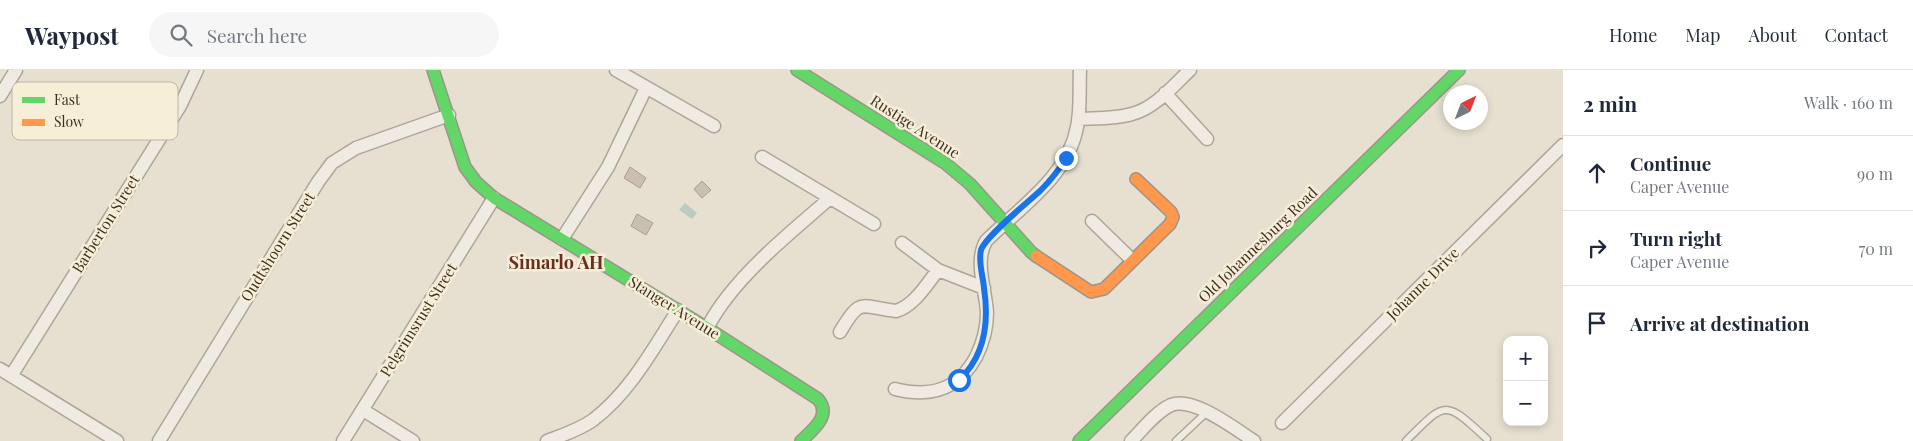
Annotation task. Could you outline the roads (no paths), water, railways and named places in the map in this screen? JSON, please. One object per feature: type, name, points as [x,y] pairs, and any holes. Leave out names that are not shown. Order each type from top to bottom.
[{"type":"street","points":[[0,96],[16,70]]},
{"type":"street","name":"Barberton Street","points":[[178,109],[198,70]]},
{"type":"street","name":"Stanger Avenue","points":[[433,70],[466,167],[476,182],[494,198],[707,328],[822,402],[825,412],[822,418],[801,441]]},
{"type":"street","points":[[616,70],[714,126]]},
{"type":"street","name":"Rustige Avenue","points":[[797,70],[945,163],[970,184],[1031,252],[1091,292],[1104,289],[1170,224],[1173,217],[1171,212],[1136,178]]},
{"type":"street","points":[[895,389],[910,393],[929,392],[952,384],[966,374],[978,353],[984,337],[987,313],[981,271],[981,251],[986,241],[1058,172],[1066,158],[1072,144],[1078,119],[1080,70]]},
{"type":"street","points":[[1078,119],[1131,114],[1142,110],[1165,94],[1190,70]]},
{"type":"street","name":"Old Johannesburg Road","points":[[1079,441],[1459,70]]},
{"type":"street","points":[[562,239],[608,167],[646,88]]},
{"type":"street","points":[[1165,94],[1206,139]]},
{"type":"street","name":"Oudtshoorn Street","points":[[159,441],[318,182],[332,163],[356,148],[449,115]]},
{"type":"street","name":"Barberton Street","points":[[11,376],[159,140]]},
{"type":"street","name":"Johanne Drive","points":[[1282,423],[1563,145]]},
{"type":"street","points":[[762,157],[874,224]]},
{"type":"street","name":"Pelgrimsrust Street","points":[[344,441],[494,198]]},
{"type":"street","points":[[707,328],[728,295],[745,277],[767,254],[830,198]]},
{"type":"street","points":[[1092,221],[1132,260]]},
{"type":"street","points":[[902,243],[938,270],[984,288]]},
{"type":"street","points":[[840,332],[853,310],[861,306],[867,305],[896,311],[900,310],[911,302],[938,270]]},
{"type":"street","points":[[547,441],[580,428],[592,421],[618,397],[632,381],[678,310]]},
{"type":"street","points":[[0,369],[117,441]]},
{"type":"street","points":[[1131,441],[1171,406],[1180,403],[1188,404],[1207,412],[1254,441]]},
{"type":"street","points":[[363,410],[413,441]]},
{"type":"lane","points":[[1406,441],[1433,414],[1445,409],[1457,413],[1487,439]]},
{"type":"lane","points":[[1176,441],[1207,412]]},
{"type":"district","name":"Simarlo AH","points":[[556,263]]}]
